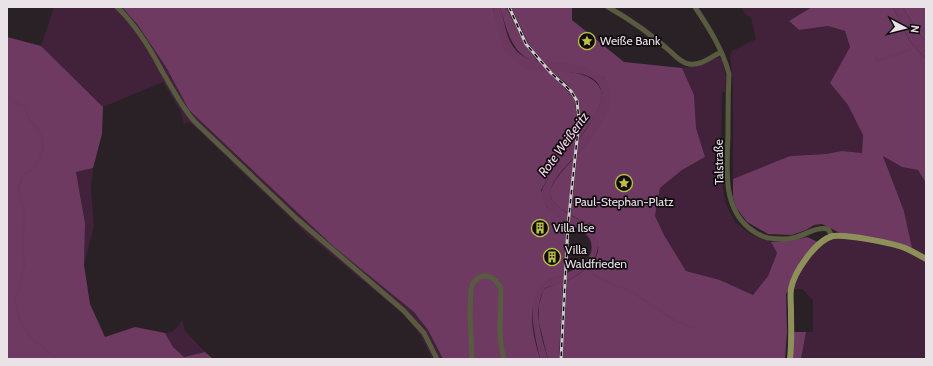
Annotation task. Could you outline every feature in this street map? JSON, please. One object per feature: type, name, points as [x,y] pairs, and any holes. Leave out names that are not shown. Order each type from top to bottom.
[{"type":"main road","points":[[790,359],[792,345],[791,289],[796,276],[811,252],[820,243],[832,236],[844,235],[899,246],[913,251],[926,259]]},
{"type":"street","points":[[117,7],[135,28],[146,44],[185,110],[194,121],[297,219],[413,320],[424,333],[437,359]]},
{"type":"street","points":[[608,7],[639,25],[682,61],[689,64],[702,62],[721,52]]},
{"type":"street","name":"Talstraße","points":[[695,7],[710,29],[726,64],[728,74],[727,179],[731,199],[736,211],[745,224],[756,234],[768,238],[793,238],[823,228],[828,229],[832,236]]},
{"type":"street","points":[[472,359],[470,315],[471,289],[473,283],[478,278],[485,276],[491,277],[495,280],[501,288],[500,328],[501,346],[504,359]]},
{"type":"shaded area","points":[[54,7],[122,7],[137,24],[166,67],[189,110],[334,247],[414,312],[428,330],[443,359],[432,359],[420,336],[404,315],[308,235],[193,125],[189,122],[184,124],[181,112],[163,82],[103,107],[41,46]]},
{"type":"shaded area","points":[[122,7],[493,7],[501,38],[536,70],[547,71],[569,92],[575,101],[577,120],[575,144],[558,161],[541,190],[547,207],[567,223],[564,275],[546,282],[538,292],[534,301],[532,320],[533,330],[540,359],[443,359],[428,330],[414,312],[334,247],[189,110],[166,67],[137,24]]},
{"type":"shaded area","points":[[493,7],[500,7],[511,43],[524,57],[541,62],[568,63],[588,69],[605,78],[611,94],[608,108],[598,129],[556,179],[550,194],[552,200],[566,212],[575,218],[592,223],[587,224],[594,229],[598,244],[594,258],[584,270],[571,279],[548,287],[544,290],[540,298],[538,316],[539,324],[548,359],[540,359],[538,351],[533,318],[534,297],[538,288],[545,282],[576,268],[585,261],[590,254],[592,246],[588,236],[553,214],[544,201],[542,190],[557,162],[578,141],[586,129],[601,102],[602,95],[599,84],[592,78],[582,74],[570,72],[535,71],[524,67],[515,60],[505,51],[498,30]]},
{"type":"shaded area","points":[[500,7],[506,7],[525,45],[538,62],[529,59],[516,48],[508,33]]},
{"type":"shaded area","points":[[506,7],[511,7],[523,35],[539,58],[572,90],[578,101],[580,111],[581,120],[571,212],[562,359],[559,359],[563,284],[568,211],[577,120],[569,92],[549,74],[525,45]]},
{"type":"shaded area","points":[[511,7],[572,7],[572,20],[624,62],[682,68],[694,95],[696,128],[705,157],[682,170],[660,188],[655,216],[664,235],[686,271],[720,280],[753,295],[768,276],[777,253],[771,242],[795,240],[807,237],[818,242],[786,294],[787,332],[785,359],[562,359],[567,281],[581,273],[590,265],[598,251],[598,243],[593,230],[587,224],[592,223],[582,221],[571,215],[577,155],[598,127],[605,78],[578,66],[560,63],[543,63],[528,43]]},
{"type":"shaded area","points":[[741,7],[812,7],[789,22],[799,30],[828,26],[845,31],[850,47],[830,83],[848,105],[863,135],[862,153],[842,151],[826,154],[790,156],[733,179],[733,83],[730,56],[732,51],[756,39],[751,18],[745,14]]},
{"type":"shaded area","points":[[812,7],[893,7],[909,40],[926,60],[926,183],[918,170],[902,167],[883,156],[904,211],[912,248],[840,233],[822,224],[814,225],[806,230],[792,235],[768,234],[747,222],[736,207],[733,197],[733,179],[790,156],[826,154],[842,151],[862,153],[863,135],[848,105],[830,83],[850,47],[845,31],[828,26],[799,30],[789,21]]},
{"type":"shaded area","points":[[893,7],[903,7],[915,28],[926,42],[926,60],[909,40]]},
{"type":"shaded area","points":[[903,7],[926,7],[926,42],[915,28]]},
{"type":"shaded area","points":[[7,37],[41,46],[103,107],[102,134],[93,168],[76,172],[85,223],[84,265],[90,304],[105,337],[135,327],[165,333],[173,347],[184,357],[205,352],[213,359],[7,359]]},
{"type":"shaded area","points":[[714,58],[720,58],[723,60],[726,79],[725,92],[722,92],[721,136],[725,202],[735,222],[750,234],[771,242],[777,252],[768,276],[753,295],[720,280],[686,271],[664,235],[655,216],[660,188],[682,170],[705,157],[696,128],[694,95],[682,68],[702,65]]},
{"type":"shaded area","points":[[551,71],[582,75],[596,82],[600,88],[602,96],[599,106],[593,119],[578,140],[580,108],[576,96],[565,82]]},
{"type":"shaded area","points":[[883,155],[902,167],[918,170],[926,183],[926,257],[912,248],[904,211]]},
{"type":"shaded area","points":[[574,158],[568,213],[552,201],[550,191],[559,175]]},
{"type":"shaded area","points":[[93,168],[91,189],[94,226],[84,265],[85,223],[76,171]]},
{"type":"shaded area","points":[[838,238],[847,238],[901,248],[926,262],[926,359],[801,359],[806,332],[813,332],[813,300],[802,289],[794,289],[802,270],[813,252],[823,243]]},
{"type":"shaded area","points":[[563,282],[559,359],[548,359],[539,323],[539,305],[543,291],[546,288]]},
{"type":"shaded area","points":[[182,320],[185,331],[205,352],[184,357],[173,347],[165,333],[173,331]]},
{"type":"shaded area","points":[[794,332],[806,332],[801,359],[793,359]]},
{"type":"waterway","points":[[875,55],[877,61],[917,47]]},
{"type":"waterway","points":[[7,94],[10,100],[25,107],[30,121],[42,136],[43,149],[37,165],[23,175],[18,191],[24,210],[22,249],[25,265],[15,300],[19,317],[30,337],[56,359]]},
{"type":"waterway","points":[[590,228],[592,224]]},
{"type":"waterway","points":[[586,266],[601,279],[639,296],[678,322],[694,328]]},
{"type":"railway","points":[[509,7],[526,44],[551,73],[571,91],[577,101],[579,120],[568,225],[561,359]]},
{"type":"place","name":"Weiße Bank","points":[[587,41]]},
{"type":"place","name":"Paul-Stephan-Platz","points":[[624,183]]},
{"type":"place","name":"Villa Ilse","points":[[540,228]]},
{"type":"place","name":"Villa Waldfrieden","points":[[552,257]]},
{"type":"water label","name":"Rote Weißeritz","points":[[563,144]]}]
